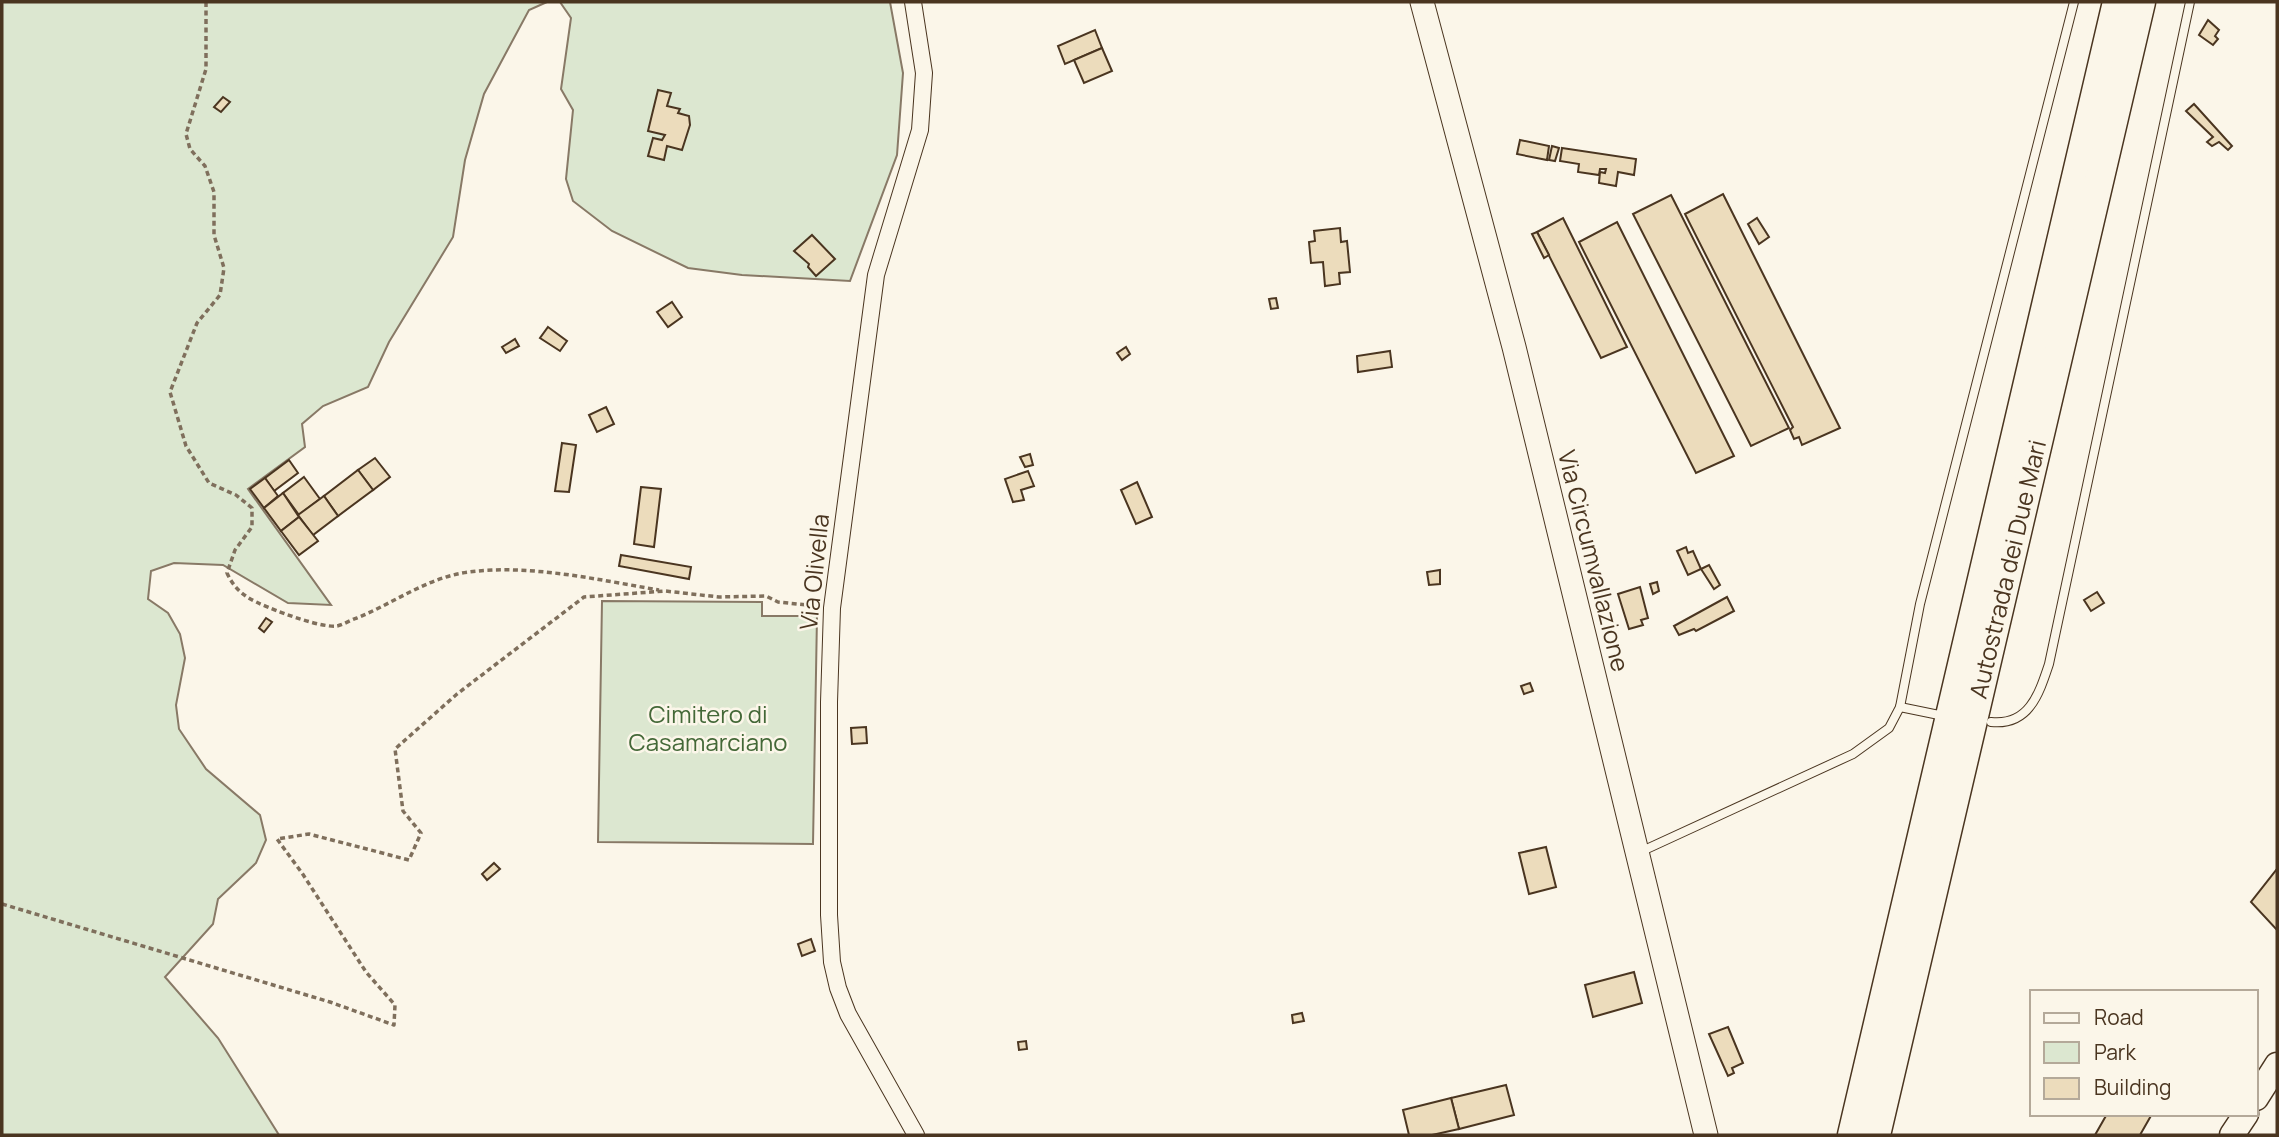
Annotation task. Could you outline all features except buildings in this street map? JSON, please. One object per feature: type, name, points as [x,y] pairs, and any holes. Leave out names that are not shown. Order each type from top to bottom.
[{"type":"highway","name":"Autostrada dei Due Mari","points":[[1852,1135],[2117,2]]},
{"type":"highway","name":"Autostrada dei Due Mari","points":[[1875,1135],[2141,2]]},
{"type":"main road","points":[[2258,1095],[2277,1065]]},
{"type":"main road","points":[[2232,1135],[2245,1116]]},
{"type":"street","name":"Via Olivella","points":[[913,2],[924,73],[920,130],[876,275],[832,608],[829,702],[832,962],[848,1014],[916,1135]]},
{"type":"street","name":"Via Circumvallazione","points":[[1422,2],[1514,347],[1706,1135]]},
{"type":"lane","points":[[1637,853],[1853,754],[1889,728],[1900,707],[1920,604],[2074,2]]},
{"type":"lane","points":[[1991,722],[2004,723],[2022,716],[2039,695],[2049,664],[2190,2]]},
{"type":"lane","points":[[1900,707],[1939,715]]},
{"type":"path","points":[[206,2],[206,69],[186,134],[190,149],[205,166],[215,192],[214,235],[224,268],[220,295],[197,323],[170,392],[186,446],[209,483],[236,495],[252,508],[252,527],[235,550],[227,573],[233,586],[254,601],[292,617],[335,626],[373,612],[413,590],[468,572],[517,570],[719,597],[766,596],[778,602],[832,608]]},
{"type":"path","points":[[2,904],[330,1002],[394,1025],[396,1005],[366,972],[277,839],[309,834],[409,860],[421,833],[403,811],[395,748],[457,694],[584,597],[664,591]]},
{"type":"green space","points":[[2,2],[547,2],[529,10],[484,94],[465,160],[453,237],[389,342],[368,387],[323,406],[302,424],[305,447],[248,489],[331,605],[288,603],[223,565],[174,563],[151,571],[148,599],[168,613],[180,634],[185,658],[176,705],[179,729],[206,769],[260,815],[266,840],[256,863],[218,899],[213,924],[165,977],[218,1038],[279,1135],[2,1135]]},
{"type":"green space","points":[[560,2],[890,2],[903,73],[897,155],[850,281],[742,275],[688,268],[612,231],[573,201],[566,179],[573,110],[561,89],[571,18]]},
{"type":"green space","name":"Cimitero di Casamarciano","points":[[602,601],[762,602],[762,616],[817,616],[813,844],[598,842]]}]
